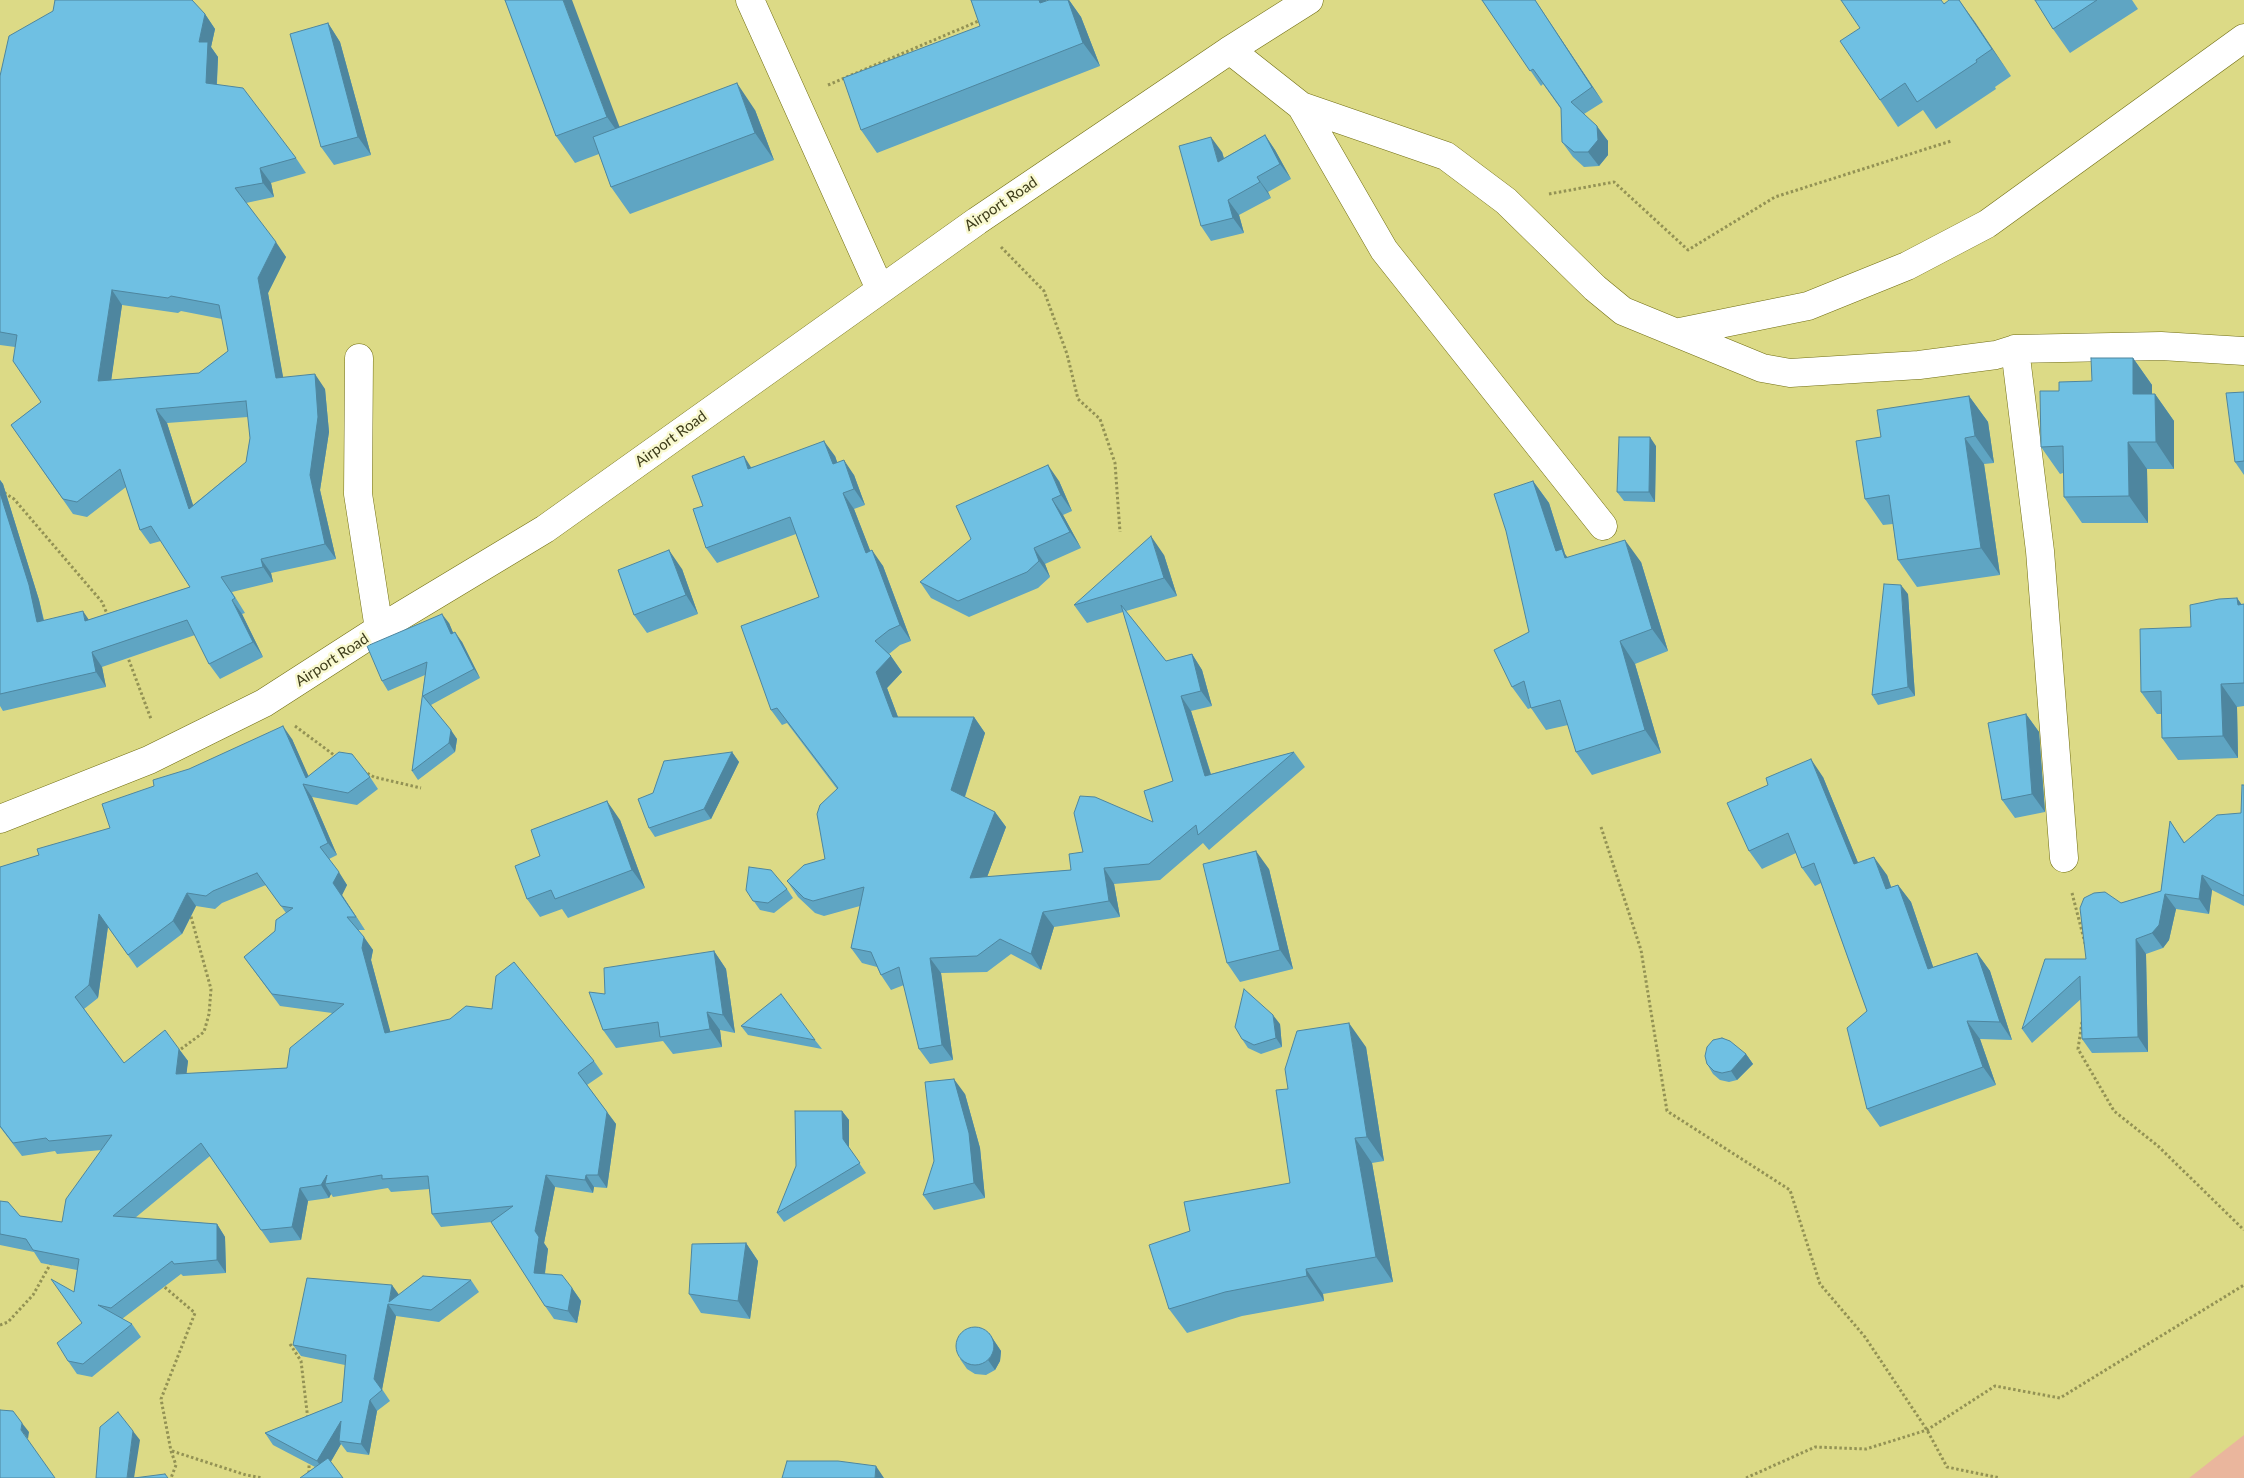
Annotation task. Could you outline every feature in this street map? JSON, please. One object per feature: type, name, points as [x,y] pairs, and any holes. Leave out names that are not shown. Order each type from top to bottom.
[{"type":"street","points":[[750,0],[880,289]]},
{"type":"street","name":"Airport Road","points":[[0,819],[164,753],[264,703],[379,629],[545,529],[977,221],[1230,50],[1309,0]]},
{"type":"street","points":[[1680,332],[1808,306],[1907,266],[1971,233],[1987,224],[2244,38]]},
{"type":"street","points":[[1230,50],[1301,106],[1446,156],[1506,201],[1595,288],[1623,310],[1680,332],[1762,368],[1790,373],[1919,365],[1996,355],[2015,349],[2161,346],[2244,351]]},
{"type":"street","points":[[1301,106],[1384,250],[1603,526]]},
{"type":"street","points":[[2015,349],[2040,552],[2064,858]]},
{"type":"street","points":[[359,358],[358,494],[379,629]]},
{"type":"path","points":[[794,99],[983,19]]},
{"type":"path","points":[[1506,201],[1614,182],[1688,250],[1775,197],[1950,141]]},
{"type":"path","points":[[977,221],[1044,291],[1067,354],[1078,399],[1100,419],[1115,463],[1120,532]]},
{"type":"path","points":[[0,490],[14,499],[34,521],[102,602],[110,619]]},
{"type":"path","points":[[126,653],[164,753]]},
{"type":"path","points":[[264,703],[340,759]]},
{"type":"path","points":[[357,768],[374,777],[421,788]]},
{"type":"path","points":[[1601,827],[1641,950],[1667,1111],[1790,1190],[1820,1284],[1865,1338],[1926,1430],[1947,1467],[2000,1478]]},
{"type":"path","points":[[2064,858],[2088,957]]},
{"type":"path","points":[[176,1053],[204,1032],[209,1014],[211,989],[190,912]]},
{"type":"path","points":[[2082,1021],[2078,1049],[2114,1111],[2158,1146],[2244,1230]]},
{"type":"path","points":[[0,1325],[8,1322],[33,1295],[54,1258]]},
{"type":"path","points":[[157,1280],[195,1313],[162,1399],[176,1465],[171,1478]]},
{"type":"path","points":[[1746,1478],[1815,1447],[1866,1449],[1926,1430],[1995,1386],[2060,1398],[2244,1285]]},
{"type":"path","points":[[290,1344],[301,1361],[308,1425]]},
{"type":"path","points":[[172,1451],[246,1475],[263,1478]]},
{"type":"path","points":[[309,1452],[309,1478]]},
{"type":"shaded area","points":[[2244,1435],[2244,1478],[2189,1478]]},
{"type":"building","points":[[55,0],[192,0],[205,14],[199,42],[208,42],[206,83],[243,88],[296,158],[260,168],[263,183],[235,188],[276,242],[258,278],[276,378],[315,374],[318,417],[310,475],[325,544],[261,559],[263,567],[221,577],[235,598],[232,600],[253,642],[209,664],[187,620],[92,652],[96,672],[0,694],[0,493],[29,585],[37,622],[83,611],[85,621],[190,587],[151,526],[140,530],[120,469],[77,502],[63,499],[11,425],[41,402],[13,361],[17,335],[0,332],[0,76],[9,36],[53,11]],"holes":[[[112,290],[168,298],[171,296],[219,305],[228,351],[199,373],[98,381]],[[246,401],[250,438],[246,462],[189,509],[156,409]]]},
{"type":"building","points":[[505,0],[563,0],[607,117],[556,136]]},
{"type":"building","points":[[971,0],[1039,0],[1040,3],[1049,0],[1068,0],[1083,43],[861,130],[843,78],[980,26]]},
{"type":"building","points":[[1482,0],[1535,0],[1592,87],[1571,102],[1597,126],[1598,140],[1588,152],[1574,152],[1562,142],[1561,108],[1533,69],[1530,71]]},
{"type":"building","points":[[1841,0],[1941,0],[1944,4],[1949,0],[1959,0],[1992,49],[1976,60],[1977,62],[1917,102],[1905,83],[1880,100],[1840,41],[1860,28]]},
{"type":"building","points":[[2035,0],[2097,0],[2053,29]]},
{"type":"building","points":[[328,23],[358,137],[321,147],[290,34]]},
{"type":"building","points":[[737,83],[755,133],[611,187],[593,137]]},
{"type":"building","points":[[1265,135],[1280,164],[1257,177],[1260,182],[1228,200],[1233,218],[1201,226],[1179,146],[1211,137],[1218,162]]},
{"type":"building","points":[[2091,358],[2133,358],[2133,394],[2155,394],[2156,442],[2128,442],[2129,496],[2064,497],[2063,446],[2041,447],[2040,391],[2059,391],[2059,382],[2092,381]]},
{"type":"building","points":[[2244,392],[2244,461],[2235,462],[2226,393]]},
{"type":"building","points":[[1969,396],[1975,436],[1965,438],[1981,548],[1898,560],[1889,495],[1865,499],[1856,441],[1881,437],[1877,410]]},
{"type":"building","points":[[1619,437],[1650,437],[1649,492],[1617,492]]},
{"type":"building","points":[[824,441],[833,464],[844,460],[854,489],[843,493],[866,553],[872,550],[900,625],[889,630],[875,641],[891,656],[876,672],[893,717],[974,717],[951,790],[995,812],[970,878],[1071,870],[1069,854],[1083,852],[1074,813],[1080,796],[1095,797],[1153,822],[1144,791],[1173,781],[1121,605],[1166,661],[1192,654],[1201,691],[1181,696],[1205,776],[1294,752],[1198,835],[1196,825],[1149,864],[1104,868],[1109,901],[1043,912],[1031,954],[1000,939],[977,956],[930,958],[942,1045],[919,1049],[899,967],[881,975],[871,952],[851,948],[864,887],[813,901],[804,898],[787,881],[804,865],[825,859],[817,814],[820,805],[838,788],[777,708],[771,710],[741,626],[819,597],[790,517],[706,548],[693,509],[703,506],[692,476],[744,456],[748,469]]},
{"type":"building","points":[[1048,465],[1061,495],[1052,499],[1070,532],[1034,548],[1039,561],[1027,572],[958,601],[920,582],[971,539],[956,506]]},
{"type":"building","points":[[1533,481],[1556,551],[1562,549],[1565,558],[1625,540],[1652,629],[1620,641],[1645,730],[1576,752],[1560,700],[1531,708],[1524,681],[1512,687],[1494,650],[1529,632],[1506,531],[1494,494]]},
{"type":"building","points":[[1151,536],[1164,578],[1074,605]]},
{"type":"building","points":[[669,550],[686,595],[634,615],[618,570]]},
{"type":"building","points":[[1884,584],[1901,585],[1908,687],[1872,695]]},
{"type":"building","points":[[2237,598],[2238,605],[2244,604],[2244,683],[2221,684],[2223,736],[2162,738],[2161,691],[2141,692],[2140,629],[2191,627],[2190,605],[2219,599]]},
{"type":"building","points":[[442,614],[451,634],[455,632],[474,669],[423,696],[451,730],[449,743],[412,771],[427,662],[382,681],[367,646]]},
{"type":"building","points":[[2026,714],[2032,794],[2002,800],[1988,723]]},
{"type":"building","points":[[283,726],[306,778],[339,752],[352,754],[370,777],[348,793],[303,784],[328,843],[320,847],[339,872],[333,883],[356,917],[347,917],[364,937],[362,948],[385,1033],[450,1019],[466,1006],[492,1009],[496,976],[514,962],[594,1061],[578,1073],[607,1112],[598,1175],[586,1175],[585,1180],[546,1175],[535,1231],[539,1237],[534,1273],[562,1275],[572,1288],[568,1311],[545,1306],[491,1222],[513,1206],[432,1214],[428,1176],[382,1179],[382,1175],[325,1184],[327,1175],[321,1185],[300,1188],[292,1227],[261,1230],[201,1143],[113,1216],[217,1224],[217,1260],[174,1264],[172,1261],[111,1308],[98,1305],[132,1324],[83,1364],[68,1361],[57,1343],[82,1323],[51,1279],[74,1292],[79,1259],[33,1250],[26,1239],[0,1234],[0,1201],[8,1202],[20,1216],[62,1222],[66,1199],[112,1135],[49,1141],[46,1138],[13,1143],[0,1126],[0,867],[39,855],[37,849],[110,828],[102,804],[154,786],[153,780],[189,769]],"holes":[[[257,873],[281,906],[293,908],[276,920],[275,931],[244,957],[272,994],[344,1004],[290,1048],[287,1068],[176,1074],[179,1049],[165,1030],[124,1063],[75,997],[89,985],[99,914],[128,955],[173,921],[187,893],[206,896],[213,891]]]},
{"type":"building","points":[[732,752],[704,809],[649,828],[638,799],[653,793],[664,761]]},
{"type":"building","points":[[1811,759],[1854,864],[1874,857],[1886,889],[1898,885],[1928,969],[1977,953],[2000,1022],[1967,1021],[1983,1067],[1867,1109],[1847,1028],[1867,1011],[1814,863],[1802,868],[1788,833],[1749,851],[1727,803],[1768,785],[1766,778]]},
{"type":"building","points":[[2242,785],[2244,785],[2244,896],[2202,875],[2199,899],[2165,894],[2159,925],[2152,933],[2136,939],[2138,1037],[2082,1039],[2080,976],[2022,1029],[2045,959],[2086,959],[2080,908],[2084,898],[2094,893],[2105,892],[2121,903],[2161,891],[2170,821],[2184,843],[2217,815],[2241,813]]},
{"type":"building","points":[[607,801],[632,870],[555,899],[551,890],[527,899],[515,866],[540,856],[531,830]]},
{"type":"building","points":[[1256,851],[1280,950],[1227,963],[1203,864]]},
{"type":"building","points":[[749,867],[771,870],[787,889],[768,903],[753,901],[746,890]]},
{"type":"building","points":[[714,951],[723,1015],[707,1012],[710,1029],[660,1037],[658,1022],[603,1030],[589,992],[605,994],[604,968]]},
{"type":"building","points":[[1244,989],[1273,1015],[1276,1038],[1254,1045],[1242,1039],[1235,1027]]},
{"type":"building","points":[[781,994],[815,1040],[741,1026]]},
{"type":"building","points":[[1349,1023],[1367,1137],[1355,1138],[1376,1257],[1306,1269],[1307,1276],[1225,1292],[1169,1309],[1149,1245],[1190,1231],[1184,1202],[1290,1183],[1276,1090],[1288,1089],[1285,1069],[1297,1031]]},
{"type":"building","points":[[1722,1038],[1730,1041],[1746,1054],[1731,1071],[1722,1073],[1714,1071],[1707,1064],[1705,1056],[1707,1047],[1713,1040]]},
{"type":"building","points":[[954,1079],[969,1133],[974,1183],[923,1195],[934,1161],[925,1082]]},
{"type":"building","points":[[795,1111],[842,1111],[843,1139],[860,1163],[777,1213],[796,1166]]},
{"type":"building","points":[[746,1243],[738,1301],[689,1294],[692,1244]]},
{"type":"building","points":[[423,1276],[471,1280],[431,1310],[388,1304],[374,1379],[382,1390],[370,1400],[361,1444],[339,1441],[341,1421],[317,1461],[265,1433],[342,1402],[346,1355],[293,1345],[307,1278],[392,1285],[389,1302]]},
{"type":"building","points":[[975,1327],[989,1332],[994,1346],[989,1360],[975,1365],[961,1360],[956,1346],[961,1332]]},
{"type":"building","points":[[0,1410],[13,1411],[22,1423],[21,1430],[55,1478],[0,1478]]},
{"type":"building","points":[[118,1412],[133,1431],[127,1478],[96,1478],[100,1427]]},
{"type":"building","points":[[328,1458],[343,1478],[300,1478]]},
{"type":"building","points":[[787,1461],[838,1461],[876,1466],[875,1478],[782,1478]]},
{"type":"building","points":[[165,1474],[168,1478],[134,1478]]}]
